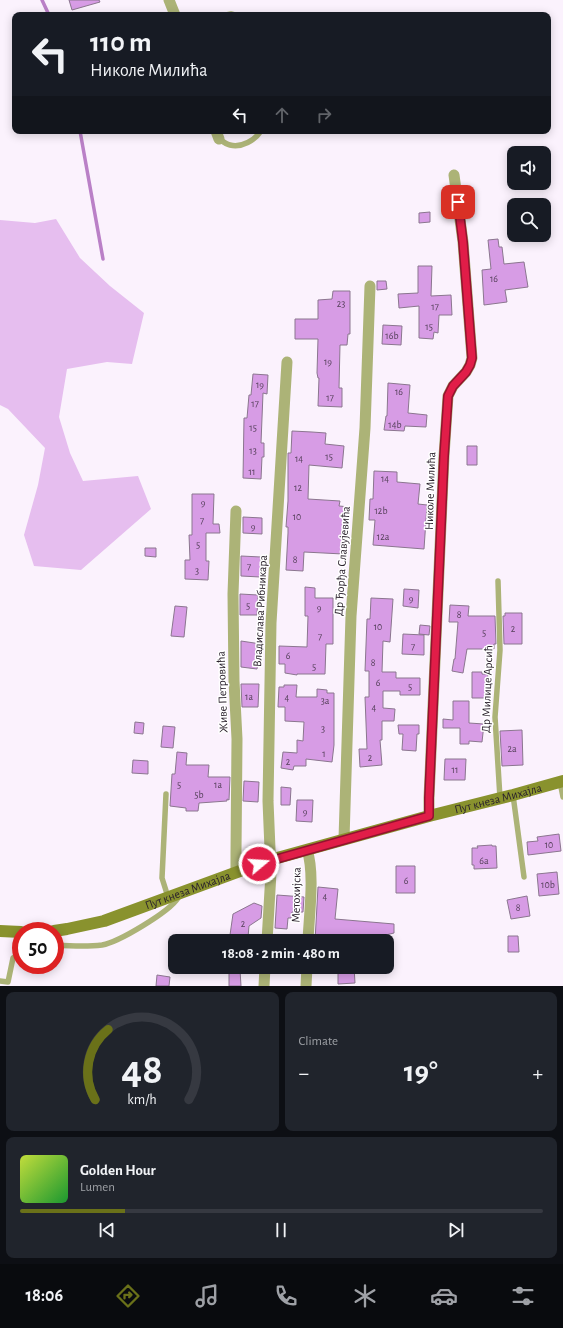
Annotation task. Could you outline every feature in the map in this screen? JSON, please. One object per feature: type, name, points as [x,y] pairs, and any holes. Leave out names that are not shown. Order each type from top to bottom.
[{"type":"main road","name":"Пут кнеза Михајла","points":[[64,930],[104,920],[270,860],[561,781]]},
{"type":"main road","points":[[0,931],[12,932]]},
{"type":"street","points":[[169,0],[173,12]]},
{"type":"street","name":"Николе Милића","points":[[429,816],[444,456],[448,396],[453,386],[468,369],[472,358],[463,242],[454,175]]},
{"type":"street","name":"Др Ђорђа Славујевића","points":[[344,839],[351,616],[365,428],[370,286]]},
{"type":"street","name":"Владислава Рибникара","points":[[267,934],[271,873],[268,801],[271,623],[287,362]]},
{"type":"street","name":"Живе Петровића","points":[[236,511],[233,594],[234,681],[237,739],[236,872]]},
{"type":"street","name":"Метохијска","points":[[307,850],[310,860],[311,878],[308,934]]},
{"type":"street","points":[[264,986],[265,974]]},
{"type":"street","points":[[306,986],[307,974]]},
{"type":"lane","points":[[217,135],[230,145],[241,145],[257,137],[259,134]]},
{"type":"lane","name":"Др Милице Арсић","points":[[498,581],[500,650],[495,717],[500,798]]},
{"type":"lane","points":[[561,781],[563,796]]},
{"type":"lane","points":[[64,945],[103,944],[128,934],[161,915],[174,904],[178,898],[172,895],[162,878],[166,794]]},
{"type":"lane","points":[[513,795],[524,877]]},
{"type":"lane","points":[[0,981],[8,982],[12,963]]},
{"type":"shaded area","points":[[56,219],[80,258],[110,286],[144,313],[132,364],[107,362],[67,369],[59,417],[70,453],[83,481],[138,476],[151,509],[81,570],[34,566],[24,535],[38,485],[45,448],[8,409],[0,405],[0,220],[35,223]]},
{"type":"building","points":[[69,0],[99,0],[100,2],[72,10]]},
{"type":"building","points":[[430,212],[430,222],[419,223],[419,213]]},
{"type":"building","points":[[498,239],[499,247],[502,247],[504,264],[524,262],[528,287],[505,290],[507,302],[484,305],[482,270],[491,269],[488,240]]},
{"type":"building","points":[[418,266],[432,266],[431,296],[451,295],[452,315],[439,315],[438,333],[434,332],[433,339],[419,338],[419,306],[399,308],[398,294],[418,293]]},
{"type":"building","points":[[377,281],[386,281],[387,289],[377,290]]},
{"type":"building","points":[[333,291],[350,291],[350,334],[348,334],[347,345],[340,345],[339,388],[342,388],[342,407],[318,406],[318,339],[295,339],[295,319],[318,319],[318,300],[332,299]]},
{"type":"building","points":[[383,325],[402,326],[401,345],[382,344]]},
{"type":"building","points":[[253,374],[268,375],[267,394],[263,393],[261,443],[264,443],[264,457],[262,457],[261,479],[243,478],[244,418],[247,418]]},
{"type":"building","points":[[388,383],[410,385],[408,413],[427,415],[426,427],[405,426],[404,431],[384,430],[387,416]]},
{"type":"building","points":[[292,431],[326,433],[325,444],[344,446],[342,468],[309,465],[308,499],[340,501],[339,506],[350,507],[348,524],[345,524],[343,554],[304,552],[303,571],[286,570],[288,533],[288,527],[286,527],[288,501],[288,453],[291,453]]},
{"type":"building","points":[[467,446],[477,446],[477,465],[467,465]]},
{"type":"building","points":[[374,471],[397,472],[397,482],[420,484],[418,504],[427,505],[424,549],[373,545],[375,520],[369,520],[370,499],[373,499]]},
{"type":"building","points":[[192,494],[214,494],[213,524],[219,524],[220,533],[206,533],[206,561],[209,561],[208,580],[185,579],[185,560],[190,560],[189,535],[192,535]]},
{"type":"building","points":[[243,517],[262,518],[262,534],[243,533]]},
{"type":"building","points":[[145,548],[156,548],[156,557],[145,556]]},
{"type":"building","points":[[241,556],[261,557],[260,577],[241,576]]},
{"type":"building","points":[[305,587],[315,588],[315,598],[333,598],[333,644],[326,644],[325,674],[297,675],[285,673],[285,664],[279,664],[279,646],[307,647],[308,616],[305,616]]},
{"type":"building","points":[[404,589],[419,590],[418,608],[403,606]]},
{"type":"building","points":[[240,594],[258,595],[257,615],[240,615]]},
{"type":"building","points":[[371,598],[393,599],[390,642],[383,641],[382,672],[396,672],[396,678],[420,678],[420,695],[400,695],[400,691],[383,691],[383,708],[395,709],[394,721],[382,721],[382,740],[380,740],[382,765],[360,767],[359,749],[367,749],[365,697],[369,697],[369,671],[365,671],[367,619],[370,619]]},
{"type":"building","points":[[450,605],[469,606],[468,616],[495,616],[496,644],[494,644],[494,649],[467,649],[463,673],[452,671],[455,659],[458,622],[449,622]]},
{"type":"building","points":[[175,606],[187,607],[184,637],[171,636]]},
{"type":"building","points":[[505,613],[522,613],[522,644],[504,644],[503,616],[505,616]]},
{"type":"building","points":[[420,625],[430,626],[429,635],[419,634]]},
{"type":"building","points":[[403,634],[424,635],[424,655],[402,654]]},
{"type":"building","points":[[241,641],[261,644],[257,669],[241,667]]},
{"type":"building","points":[[472,672],[482,672],[482,674],[488,674],[486,698],[472,698]]},
{"type":"building","points":[[241,684],[259,684],[258,707],[242,707]]},
{"type":"building","points":[[284,685],[297,685],[296,697],[317,697],[317,689],[327,690],[327,693],[334,693],[334,745],[332,762],[306,759],[306,766],[294,766],[293,770],[281,768],[283,752],[297,753],[297,740],[303,741],[304,722],[285,721],[285,707],[278,707],[279,687],[284,687]]},
{"type":"building","points":[[453,701],[469,701],[469,723],[484,724],[482,742],[469,741],[469,744],[460,744],[460,728],[443,728],[443,719],[453,720]]},
{"type":"building","points":[[135,722],[144,723],[143,734],[134,733]]},
{"type":"building","points":[[398,725],[419,725],[416,751],[402,750],[403,734],[399,734]]},
{"type":"building","points":[[163,726],[175,727],[173,748],[161,747]]},
{"type":"building","points":[[522,730],[523,765],[502,766],[500,731]]},
{"type":"building","points":[[177,752],[187,753],[186,765],[209,765],[208,777],[230,777],[229,800],[199,803],[198,811],[186,811],[186,808],[170,806],[172,774],[175,774]]},
{"type":"building","points":[[445,759],[466,759],[465,780],[444,780]]},
{"type":"building","points":[[133,760],[148,761],[148,774],[132,773]]},
{"type":"building","points":[[244,781],[259,782],[258,802],[243,801]]},
{"type":"building","points":[[281,787],[291,788],[290,805],[281,805]]},
{"type":"building","points":[[297,800],[313,800],[312,822],[296,821]]},
{"type":"building","points":[[559,834],[561,851],[528,855],[527,842],[538,841],[537,837]]},
{"type":"building","points":[[477,846],[496,846],[497,868],[474,869],[474,865],[472,865],[472,848],[478,848]]},
{"type":"building","points":[[396,866],[415,866],[415,893],[396,893]]},
{"type":"building","points":[[557,872],[559,894],[539,896],[537,874]]},
{"type":"building","points":[[318,887],[338,889],[335,919],[394,924],[394,933],[390,934],[315,934]]},
{"type":"building","points":[[277,895],[304,897],[303,912],[292,912],[291,918],[288,918],[287,929],[275,928]]},
{"type":"building","points":[[527,896],[530,916],[511,919],[507,900]]},
{"type":"building","points":[[254,903],[262,906],[261,918],[249,926],[248,934],[230,934],[233,914]]},
{"type":"building","points":[[508,936],[518,936],[519,952],[508,952]]},
{"type":"building","points":[[229,974],[240,974],[241,986],[229,986]]},
{"type":"building","points":[[338,974],[354,974],[355,983],[338,984]]},
{"type":"building","points":[[157,975],[170,977],[169,986],[156,986]]},
{"type":"waterway","points":[[42,0],[48,12]]},
{"type":"waterway","points":[[81,134],[103,259]]},
{"type":"route","points":[[259,864],[429,816],[444,456],[448,396],[453,386],[466,372],[472,358],[463,242],[458,202]]}]
